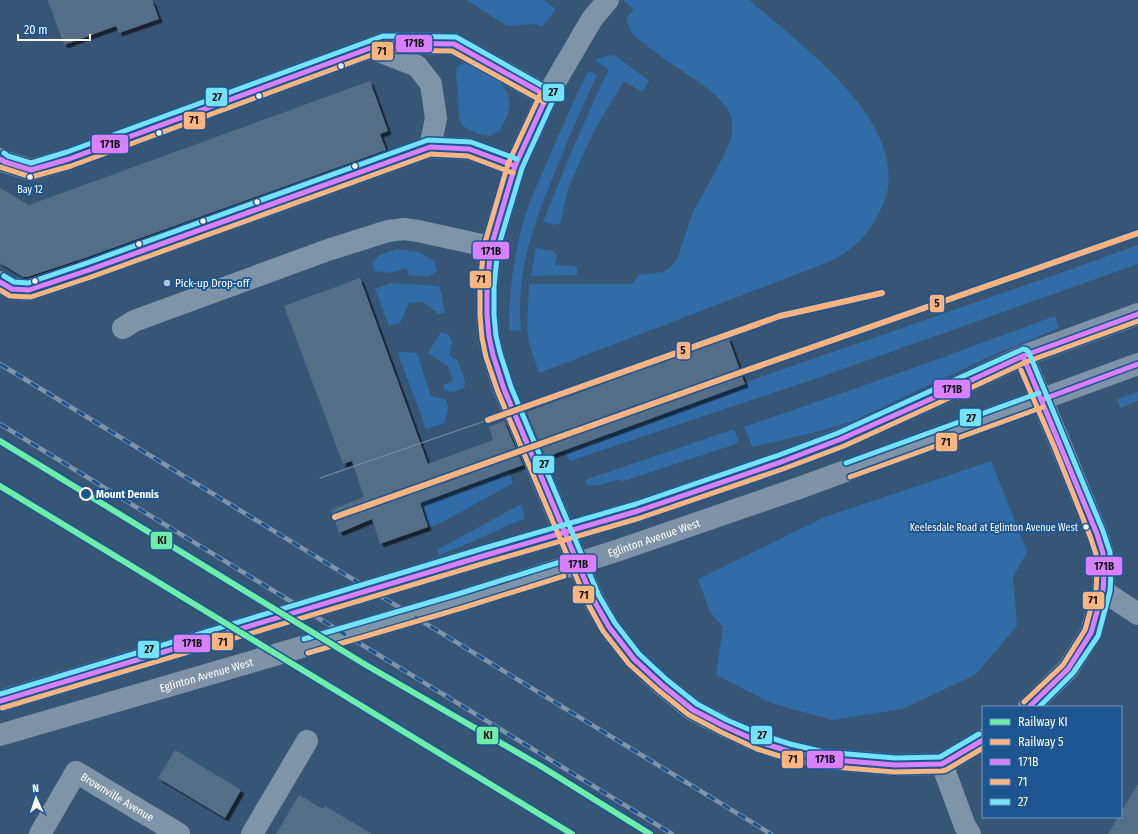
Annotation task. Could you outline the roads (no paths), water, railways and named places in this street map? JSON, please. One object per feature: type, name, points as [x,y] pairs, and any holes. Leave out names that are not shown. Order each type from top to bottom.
[{"type":"main road","points":[[0,701],[483,556],[646,509],[781,462],[840,439],[1023,356],[1138,314]]},
{"type":"main road","name":"Eglinton Avenue West","points":[[0,735],[460,602],[589,560],[799,488],[1138,364]]},
{"type":"street","points":[[608,0],[592,19],[547,96],[515,166],[491,247],[487,286],[489,337],[504,389],[593,599],[609,627],[634,659],[662,685],[693,710],[759,742],[788,751],[823,759],[895,765],[942,764],[982,741]]},
{"type":"street","points":[[0,159],[32,170],[69,159],[384,43],[454,44],[547,96]]},
{"type":"street","points":[[371,48],[416,66],[431,84],[436,118],[430,147]]},
{"type":"street","points":[[0,282],[12,288],[29,290],[430,147],[469,149],[515,166]]},
{"type":"street","points":[[123,328],[134,321],[328,250],[388,231],[418,231],[491,247]]},
{"type":"street","points":[[1023,356],[1098,534],[1103,553],[1104,572],[1103,591],[1091,633],[1068,669],[1030,706]]},
{"type":"street","points":[[1103,591],[1138,614]]},
{"type":"street","points":[[252,834],[307,741]]},
{"type":"street","points":[[942,764],[965,826],[970,834]]},
{"type":"street","name":"Brownville Avenue","points":[[40,834],[76,772],[179,834]]},
{"type":"tram line","points":[[320,478],[488,420]]},
{"type":"railway","points":[[0,364],[771,834]]},
{"type":"railway","points":[[0,424],[672,834]]},
{"type":"rail line","name":"5","points":[[335,517],[1138,233]]},
{"type":"rail line","name":"5","points":[[488,420],[780,316],[882,293]]},
{"type":"rail line","name":"KI","points":[[0,441],[366,665],[539,765],[650,834]]},
{"type":"rail line","name":"KI","points":[[0,486],[572,834]]},
{"type":"place","name":"Bay 12","points":[[30,177]]},
{"type":"place","name":"Pick-up Drop-off","points":[[167,283]]},
{"type":"place","name":"Mount Dennis","points":[[86,494]]},
{"type":"place","name":"Keelesdale Road at Eglinton Avenue West","points":[[1086,527]]}]
